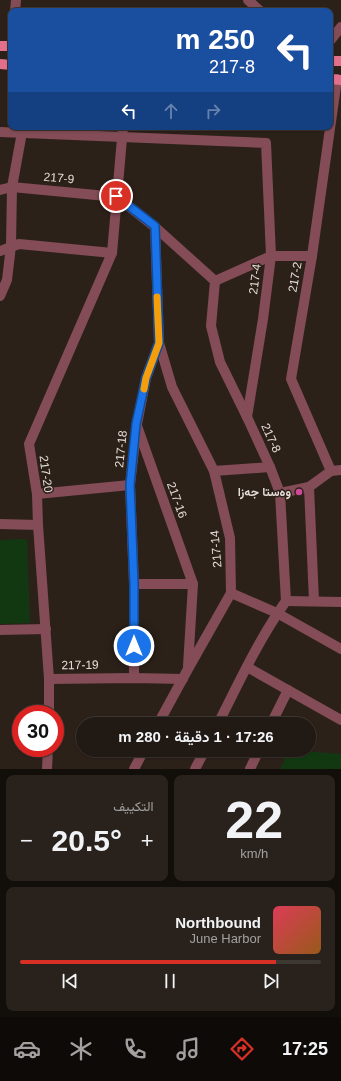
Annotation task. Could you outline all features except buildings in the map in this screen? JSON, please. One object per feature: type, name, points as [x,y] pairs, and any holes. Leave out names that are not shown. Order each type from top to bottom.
[{"type":"street","points":[[248,0],[257,8]]},
{"type":"street","points":[[333,37],[341,27]]},
{"type":"street","name":"217-2","points":[[333,101],[336,79]]},
{"type":"street","points":[[0,132],[23,130],[123,132]]},
{"type":"street","points":[[0,296],[7,280],[11,246],[12,187],[23,130]]},
{"type":"street","name":"217-2","points":[[329,130],[312,256],[291,378],[336,470]]},
{"type":"street","name":"217-4","points":[[123,132],[266,143],[271,256],[263,319],[247,417]]},
{"type":"street","name":"217-20","points":[[49,705],[49,679],[37,494],[29,444],[112,253],[123,132]]},
{"type":"street","name":"217-9","points":[[0,190],[12,187],[116,196]]},
{"type":"street","points":[[116,196],[155,226],[215,281],[271,256],[312,256]]},
{"type":"street","name":"217-18","points":[[134,678],[134,584],[130,485],[136,424],[146,378],[159,343],[155,226]]},
{"type":"street","points":[[0,251],[19,244],[112,253]]},
{"type":"street","name":"217-8","points":[[215,281],[211,326],[220,362],[270,467],[280,493],[286,601]]},
{"type":"street","name":"217-14","points":[[159,343],[172,387],[214,471],[230,538],[231,593]]},
{"type":"street","name":"217-16","points":[[136,424],[194,584]]},
{"type":"street","points":[[214,471],[270,467]]},
{"type":"street","points":[[280,493],[309,487],[336,470]]},
{"type":"street","points":[[37,494],[130,485]]},
{"type":"street","points":[[309,487],[314,601]]},
{"type":"street","points":[[0,524],[38,526]]},
{"type":"street","points":[[134,584],[194,584],[188,669]]},
{"type":"street","points":[[162,717],[231,593],[277,613],[341,649]]},
{"type":"street","points":[[222,717],[247,667],[277,613],[286,601],[341,602]]},
{"type":"street","points":[[0,630],[46,628]]},
{"type":"street","points":[[247,667],[341,720]]},
{"type":"street","name":"217-19","points":[[49,679],[182,679]]},
{"type":"street","points":[[274,717],[288,690]]},
{"type":"street","points":[[47,769],[48,757]]},
{"type":"street","points":[[134,769],[140,757]]},
{"type":"street","points":[[195,769],[201,757]]},
{"type":"street","points":[[250,769],[256,757]]},
{"type":"green space","points":[[27,539],[30,623],[0,624],[0,540]]},
{"type":"green space","points":[[316,752],[341,754],[341,769],[280,769],[286,757],[316,757]]},
{"type":"slow traffic","points":[[144,389],[146,378],[159,343],[157,297]]},
{"type":"place","name":"وەستا جەزا","points":[[299,492]]},
{"type":"route","points":[[116,196],[155,226],[159,343],[146,378],[136,424],[130,485],[134,584],[134,646]]}]
